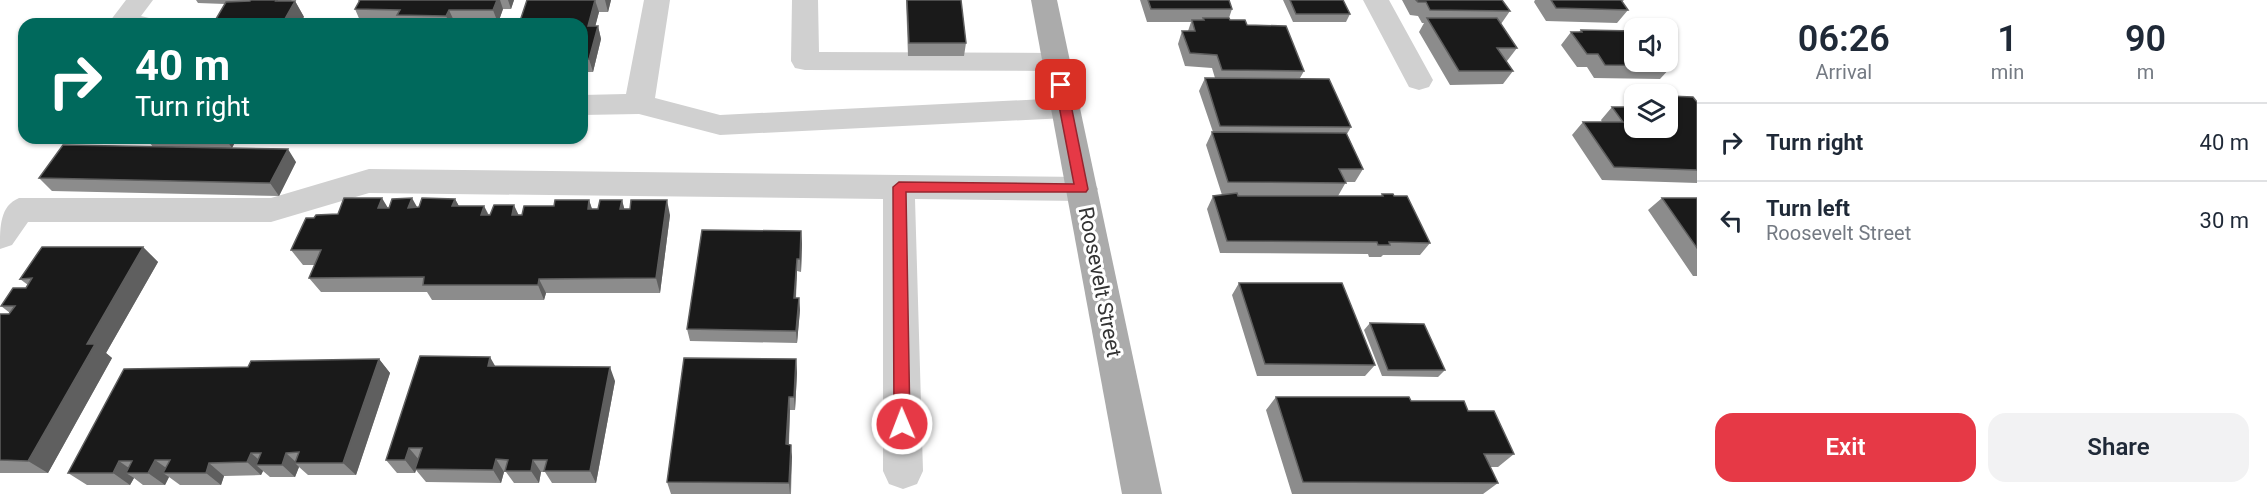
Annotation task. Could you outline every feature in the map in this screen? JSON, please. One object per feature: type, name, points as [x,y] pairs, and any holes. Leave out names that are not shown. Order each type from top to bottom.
[{"type":"main road","name":"Roosevelt Street","points":[[1044,0],[1142,494]]},
{"type":"lane","points":[[125,18],[140,0]]},
{"type":"lane","points":[[639,104],[657,0]]},
{"type":"lane","points":[[805,0],[806,61],[1056,62]]},
{"type":"lane","points":[[1376,0],[1419,80]]},
{"type":"lane","points":[[588,105],[639,104],[720,125],[1066,108]]},
{"type":"lane","points":[[0,236],[19,210],[271,210],[369,181],[1082,189]]},
{"type":"lane","points":[[899,187],[903,471]]},
{"type":"building","points":[[360,0],[497,0],[493,10],[449,10],[446,16],[397,15],[400,10],[355,9]]},
{"type":"building","points":[[527,0],[595,0],[588,26],[588,18],[521,18]]},
{"type":"building","points":[[907,0],[961,0],[966,43],[909,43]]},
{"type":"building","points":[[1148,0],[1229,0],[1232,9],[1151,9]]},
{"type":"building","points":[[1290,0],[1343,0],[1350,14],[1296,14]]},
{"type":"building","points":[[1416,0],[1502,0],[1510,11],[1430,10],[1426,2]]},
{"type":"building","points":[[1551,0],[1621,0],[1628,10],[1556,8]]},
{"type":"building","points":[[295,1],[285,18],[217,18],[226,2]]},
{"type":"building","points":[[1203,18],[1245,20],[1247,25],[1286,26],[1304,71],[1222,70],[1217,55],[1190,53],[1182,31],[1195,31],[1192,20],[1204,20]]},
{"type":"building","points":[[1427,18],[1497,18],[1517,48],[1497,48],[1513,71],[1459,71]]},
{"type":"building","points":[[588,26],[598,26],[589,59]]},
{"type":"building","points":[[1581,30],[1624,31],[1624,65],[1605,65],[1598,54],[1587,54],[1571,32],[1582,32]]},
{"type":"building","points":[[1205,78],[1329,79],[1351,127],[1220,126]]},
{"type":"building","points":[[1678,96],[1693,97],[1697,102],[1697,170],[1614,167],[1583,122],[1623,122],[1612,107],[1624,107],[1624,138],[1678,138]]},
{"type":"building","points":[[1212,132],[1346,133],[1363,169],[1339,169],[1346,183],[1228,182]]},
{"type":"building","points":[[63,145],[288,149],[270,183],[39,178]]},
{"type":"building","points":[[1237,193],[1238,196],[1383,196],[1382,194],[1393,194],[1394,196],[1407,196],[1430,243],[1389,242],[1390,245],[1378,245],[1377,242],[1227,241],[1213,196]]},
{"type":"building","points":[[344,198],[382,198],[378,208],[389,208],[392,199],[412,198],[408,208],[419,207],[422,198],[455,199],[452,206],[484,206],[481,215],[490,215],[494,205],[514,205],[512,215],[522,215],[524,206],[554,206],[555,200],[589,200],[588,209],[598,209],[600,200],[622,200],[620,209],[630,209],[631,200],[667,200],[656,278],[539,279],[538,285],[423,285],[424,277],[309,278],[321,250],[291,250],[306,218],[338,214]]},
{"type":"building","points":[[1662,198],[1697,198],[1697,248]]},
{"type":"building","points":[[702,230],[801,231],[800,259],[797,259],[794,298],[799,298],[796,331],[687,329]]},
{"type":"building","points":[[42,247],[143,247],[87,344],[95,344],[28,461],[0,460],[0,314],[9,314],[15,306],[1,306],[13,288],[26,288],[32,278],[20,279]]},
{"type":"building","points":[[1239,283],[1342,283],[1375,365],[1265,364]]},
{"type":"building","points":[[1370,323],[1424,324],[1445,370],[1388,370]]},
{"type":"building","points":[[420,356],[490,357],[488,366],[610,367],[590,471],[544,471],[547,460],[533,460],[531,471],[505,471],[508,460],[496,459],[493,470],[415,469],[422,448],[409,448],[405,460],[386,460]]},
{"type":"building","points":[[684,358],[796,359],[794,397],[789,397],[786,444],[791,445],[789,483],[667,482]]},
{"type":"building","points":[[379,359],[343,463],[295,463],[299,452],[286,453],[282,465],[256,465],[261,453],[251,453],[247,462],[209,463],[206,473],[163,473],[170,460],[155,460],[148,473],[126,473],[132,461],[119,461],[113,473],[68,473],[124,369],[248,367],[251,361]]},
{"type":"building","points":[[1276,397],[1409,397],[1411,401],[1464,401],[1468,411],[1494,411],[1514,454],[1484,454],[1498,483],[1303,482]]},
{"type":"route","points":[[902,424],[899,187],[1082,189],[1061,85]]}]
